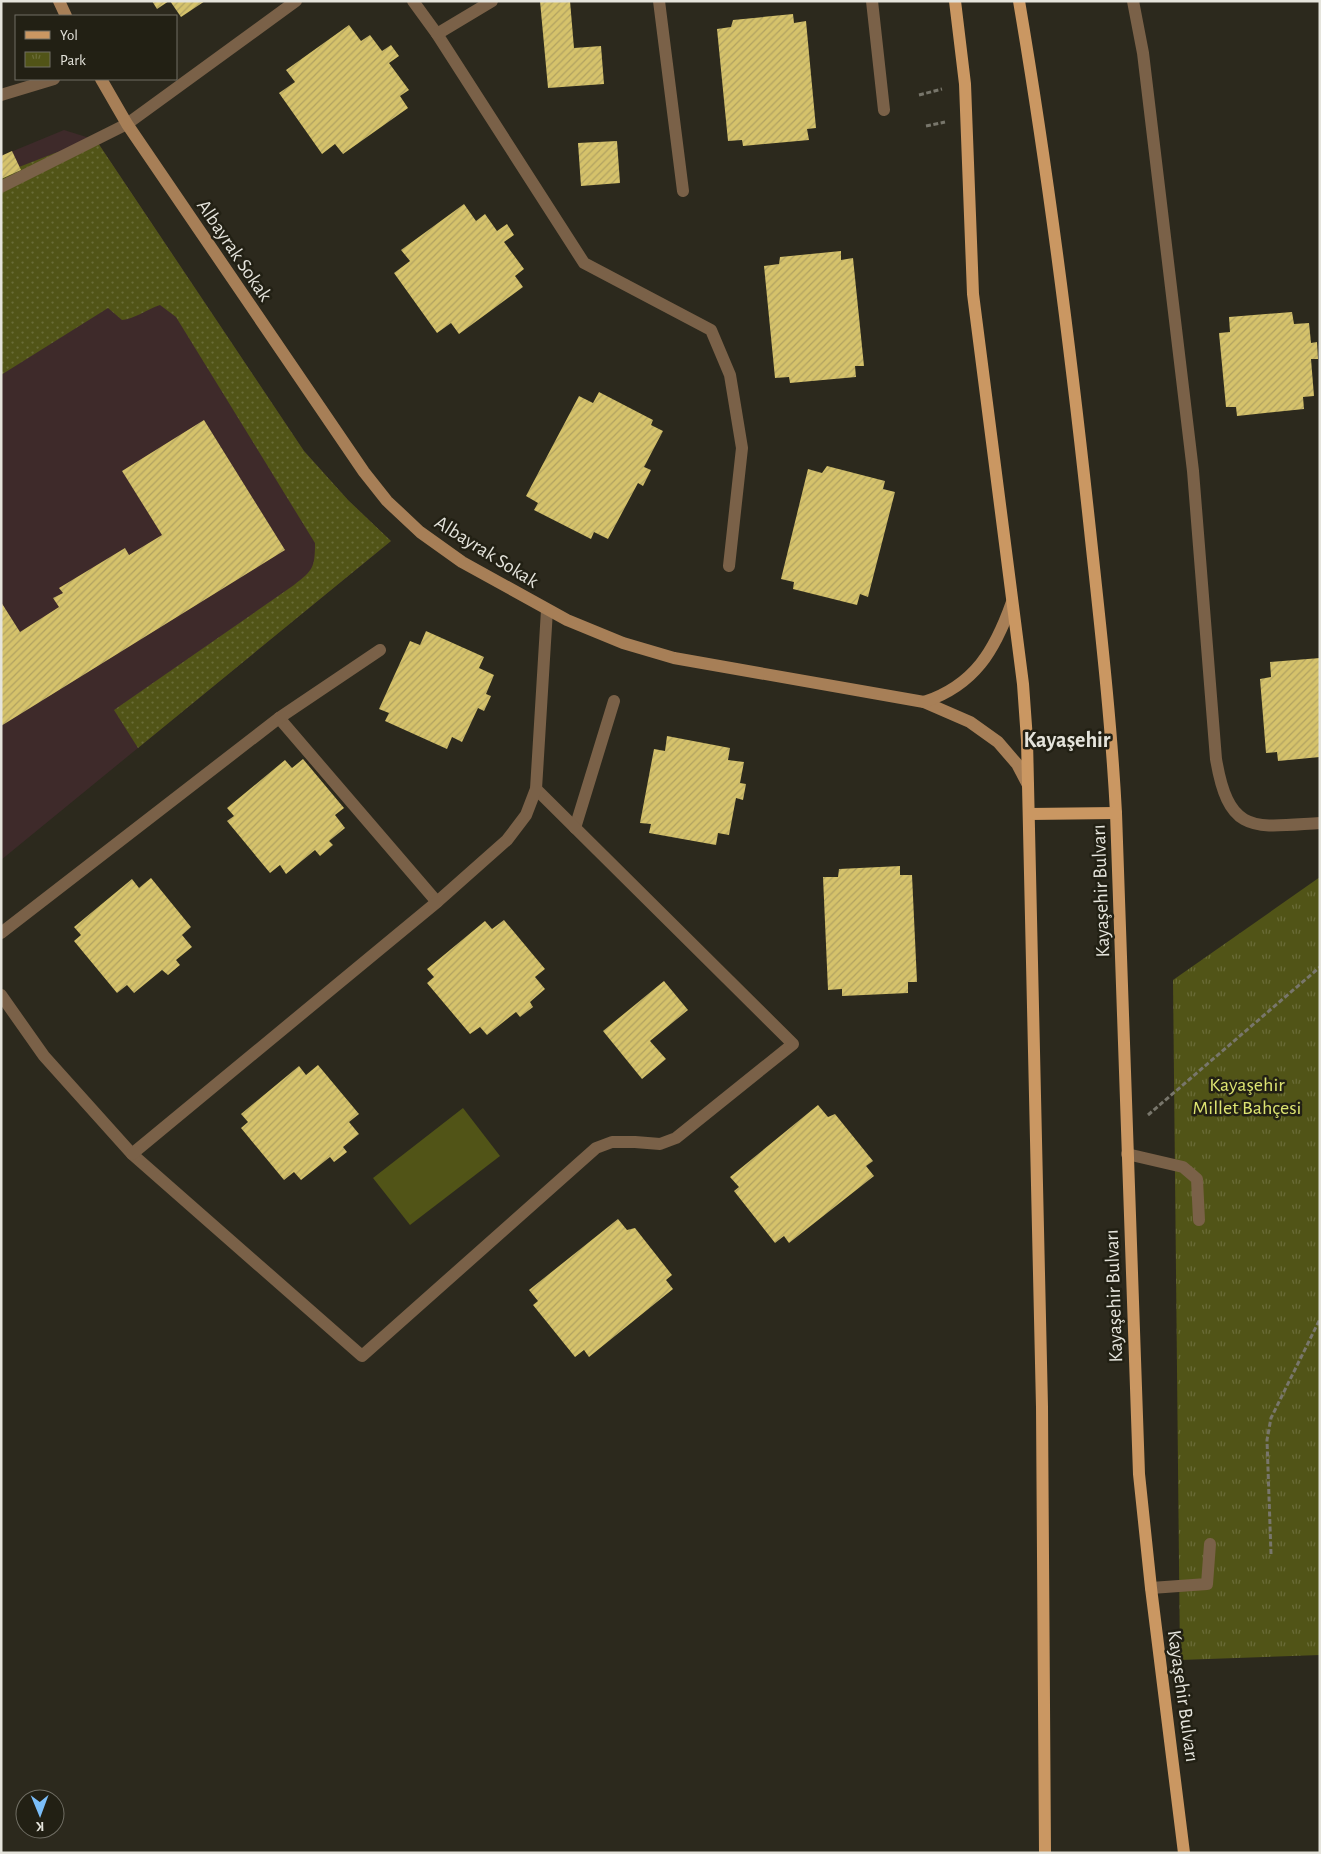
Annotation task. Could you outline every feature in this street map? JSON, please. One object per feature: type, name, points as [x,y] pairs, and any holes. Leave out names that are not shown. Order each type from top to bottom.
[{"type":"main road","points":[[955,1],[965,84],[973,294],[1023,684],[1027,740],[1042,1398],[1045,1853]]},
{"type":"main road","name":"Kayaşehir Bulvarı","points":[[1019,1],[1039,120],[1073,365],[1112,735],[1139,1474],[1151,1588],[1184,1853]]},
{"type":"main road","points":[[1029,814],[1116,813]]},
{"type":"street","points":[[59,1],[66,15]]},
{"type":"street","points":[[1,188],[127,124],[296,1]]},
{"type":"street","points":[[413,1],[437,34],[584,263],[711,330],[730,375],[742,448],[729,566]]},
{"type":"street","points":[[437,34],[492,1]]},
{"type":"street","points":[[659,1],[683,191]]},
{"type":"street","points":[[872,1],[884,110]]},
{"type":"street","points":[[1133,1],[1143,53],[1193,471],[1216,759],[1220,782],[1226,800],[1236,813],[1249,822],[1264,826],[1320,824]]},
{"type":"street","points":[[1,95],[51,80]]},
{"type":"street","name":"Albayrak Sokak","points":[[102,80],[127,124],[364,472],[387,501],[420,532],[462,562],[547,610],[623,643],[674,658],[924,702],[970,722],[998,742],[1017,764],[1028,785]]},
{"type":"street","points":[[924,702],[942,696],[962,684],[975,672],[992,648],[1012,602]]},
{"type":"street","points":[[132,1154],[437,902],[507,840],[526,815],[536,789],[547,610]]},
{"type":"street","points":[[1,933],[279,718],[380,650]]},
{"type":"street","points":[[575,828],[614,701]]},
{"type":"street","points":[[279,718],[437,902]]},
{"type":"street","points":[[1,995],[44,1056],[132,1154],[362,1356],[596,1148],[612,1142],[660,1144],[676,1138],[793,1044],[536,789]]},
{"type":"street","points":[[1127,1154],[1183,1167],[1196,1179],[1199,1220]]},
{"type":"street","points":[[1151,1588],[1207,1584],[1210,1544]]},
{"type":"path","points":[[1127,1134],[1320,967]]},
{"type":"path","points":[[1271,1554],[1267,1440],[1271,1418],[1320,1319]]},
{"type":"shaded area","points":[[64,130],[96,140],[304,451],[348,500],[391,541],[1,860],[1,156]]},
{"type":"green space","points":[[96,140],[304,451],[348,500],[391,541],[138,748],[114,710],[294,585],[312,568],[315,543],[176,317],[160,305],[132,318],[122,320],[108,308],[1,375],[1,174],[55,153]]},
{"type":"green space","name":"Kayaşehir Millet Bahçesi","points":[[1320,877],[1320,1655],[1180,1660],[1173,980]]},
{"type":"green space","points":[[463,1108],[500,1156],[410,1225],[373,1178]]},
{"type":"building","points":[[152,1],[169,1],[157,9]]},
{"type":"building","points":[[170,1],[205,1],[181,17]]},
{"type":"building","points":[[540,1],[570,1],[574,48],[601,46],[604,84],[548,88]]},
{"type":"building","points":[[793,14],[794,23],[806,21],[816,128],[807,129],[809,140],[743,146],[742,140],[728,141],[717,29],[731,27],[733,20]]},
{"type":"building","points":[[349,25],[361,41],[370,35],[382,51],[391,45],[399,56],[389,63],[409,90],[400,96],[408,108],[343,154],[335,144],[322,154],[279,93],[295,82],[286,70]]},
{"type":"building","points":[[617,141],[620,183],[581,186],[578,143]]},
{"type":"building","points":[[12,151],[21,170],[1,179],[1,156]]},
{"type":"building","points":[[464,204],[476,221],[485,214],[497,231],[507,224],[514,235],[504,242],[524,269],[515,276],[523,287],[459,334],[451,323],[437,333],[394,273],[410,261],[401,250]]},
{"type":"building","points":[[841,251],[841,260],[853,258],[864,366],[855,366],[856,377],[790,383],[789,377],[775,378],[764,266],[779,264],[780,257]]},
{"type":"building","points":[[1292,312],[1294,324],[1309,323],[1311,343],[1317,342],[1318,359],[1311,359],[1314,396],[1303,397],[1304,409],[1237,416],[1236,407],[1226,407],[1219,333],[1230,332],[1229,317]]},
{"type":"building","points":[[599,392],[653,420],[651,425],[663,431],[644,467],[651,470],[643,486],[638,483],[608,539],[594,532],[591,539],[534,510],[538,503],[526,496],[579,396],[593,403]]},
{"type":"building","points":[[204,420],[285,550],[1,726],[1,602],[20,632],[59,607],[53,598],[63,593],[59,588],[125,548],[129,555],[162,535],[122,471]]},
{"type":"building","points":[[827,466],[885,481],[883,489],[895,492],[868,597],[860,594],[857,605],[793,589],[794,582],[781,579],[808,469],[822,473]]},
{"type":"building","points":[[426,631],[484,657],[479,668],[494,675],[486,694],[491,696],[484,711],[478,708],[462,742],[452,737],[447,749],[385,721],[389,713],[379,709],[410,641],[420,645]]},
{"type":"building","points":[[1320,658],[1320,757],[1278,761],[1277,752],[1266,753],[1260,679],[1271,677],[1270,662]]},
{"type":"building","points":[[667,736],[730,748],[728,760],[744,762],[740,783],[746,784],[743,800],[736,798],[729,835],[718,833],[716,845],[649,833],[651,824],[640,823],[654,749],[665,751]]},
{"type":"building","points":[[303,759],[344,808],[335,815],[345,828],[329,841],[333,845],[320,856],[315,850],[286,874],[280,865],[270,873],[227,821],[234,816],[227,808],[285,760],[292,768]]},
{"type":"building","points":[[900,866],[900,875],[912,875],[917,982],[908,982],[908,993],[842,996],[842,989],[828,990],[823,877],[838,877],[839,869]]},
{"type":"building","points":[[151,878],[191,927],[182,935],[192,947],[176,960],[180,965],[168,975],[162,970],[134,993],[127,985],[117,993],[74,941],[81,935],[74,927],[132,879],[139,888]]},
{"type":"building","points":[[504,920],[545,969],[535,977],[545,989],[530,1002],[533,1007],[520,1017],[516,1012],[487,1035],[480,1027],[470,1034],[427,983],[434,977],[427,969],[485,921],[492,929]]},
{"type":"building","points":[[664,981],[688,1010],[650,1041],[666,1059],[642,1079],[603,1031]]},
{"type":"building","points":[[318,1065],[359,1114],[349,1122],[359,1134],[343,1147],[347,1152],[334,1162],[330,1157],[301,1180],[294,1172],[284,1180],[241,1128],[248,1122],[241,1114],[299,1066],[306,1075]]},
{"type":"building","points":[[818,1105],[828,1117],[835,1114],[873,1161],[866,1166],[874,1176],[789,1243],[784,1236],[775,1243],[734,1191],[739,1187],[730,1177]]},
{"type":"building","points":[[618,1219],[627,1230],[635,1228],[672,1275],[666,1280],[673,1289],[589,1357],[584,1350],[575,1357],[533,1305],[538,1301],[529,1290]]},
{"type":"district","name":"Kayaşehir","points":[[1067,739]]}]
